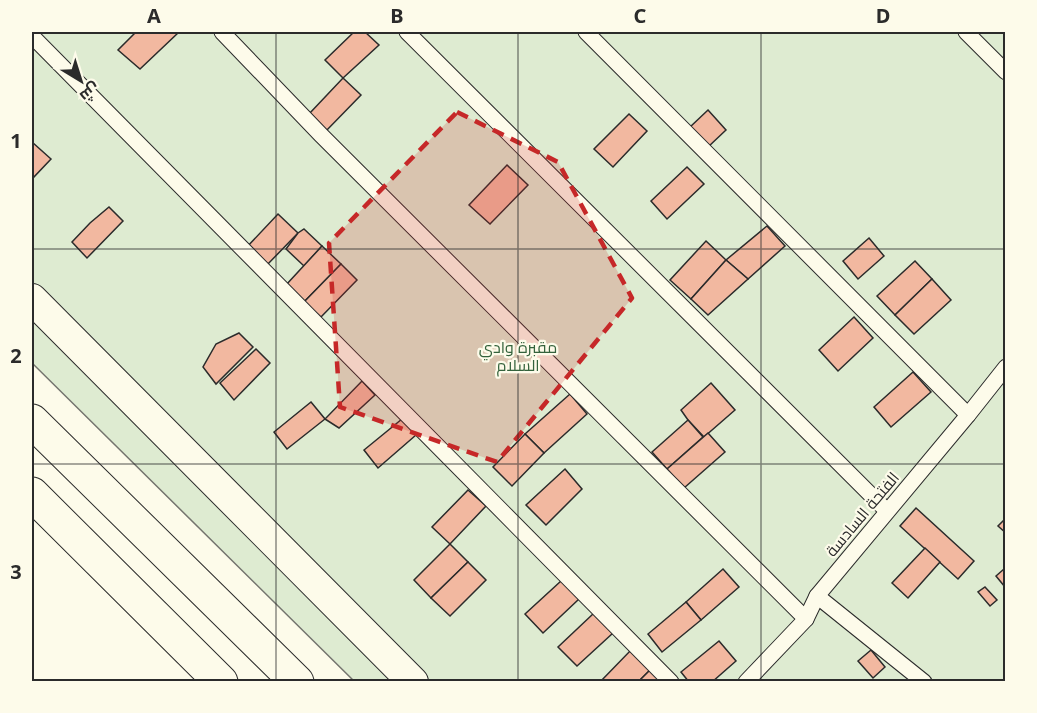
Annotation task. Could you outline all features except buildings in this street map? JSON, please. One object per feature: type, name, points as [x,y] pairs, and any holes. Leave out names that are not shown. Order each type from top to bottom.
[{"type":"main road","points":[[32,421],[297,681]]},
{"type":"main road","points":[[32,494],[221,681]]},
{"type":"street","points":[[32,299],[413,681]]},
{"type":"lane","points":[[222,32],[338,152],[806,619]]},
{"type":"lane","points":[[407,32],[887,511]]},
{"type":"lane","points":[[586,32],[968,416]]},
{"type":"lane","points":[[966,32],[1005,72]]},
{"type":"lane","points":[[32,36],[671,681]]},
{"type":"lane","name":"الفتحة السادسة","points":[[746,681],[806,619],[817,596],[968,416],[1005,367]]},
{"type":"lane","points":[[817,596],[924,681]]},
{"type":"highlighted area","points":[[457,112],[558,162],[632,298],[497,462],[340,407],[329,243]]},
{"type":"green space","name":"مقبرة وادي السلام","points":[[32,32],[1005,32],[1005,681],[354,681],[32,363]]}]
